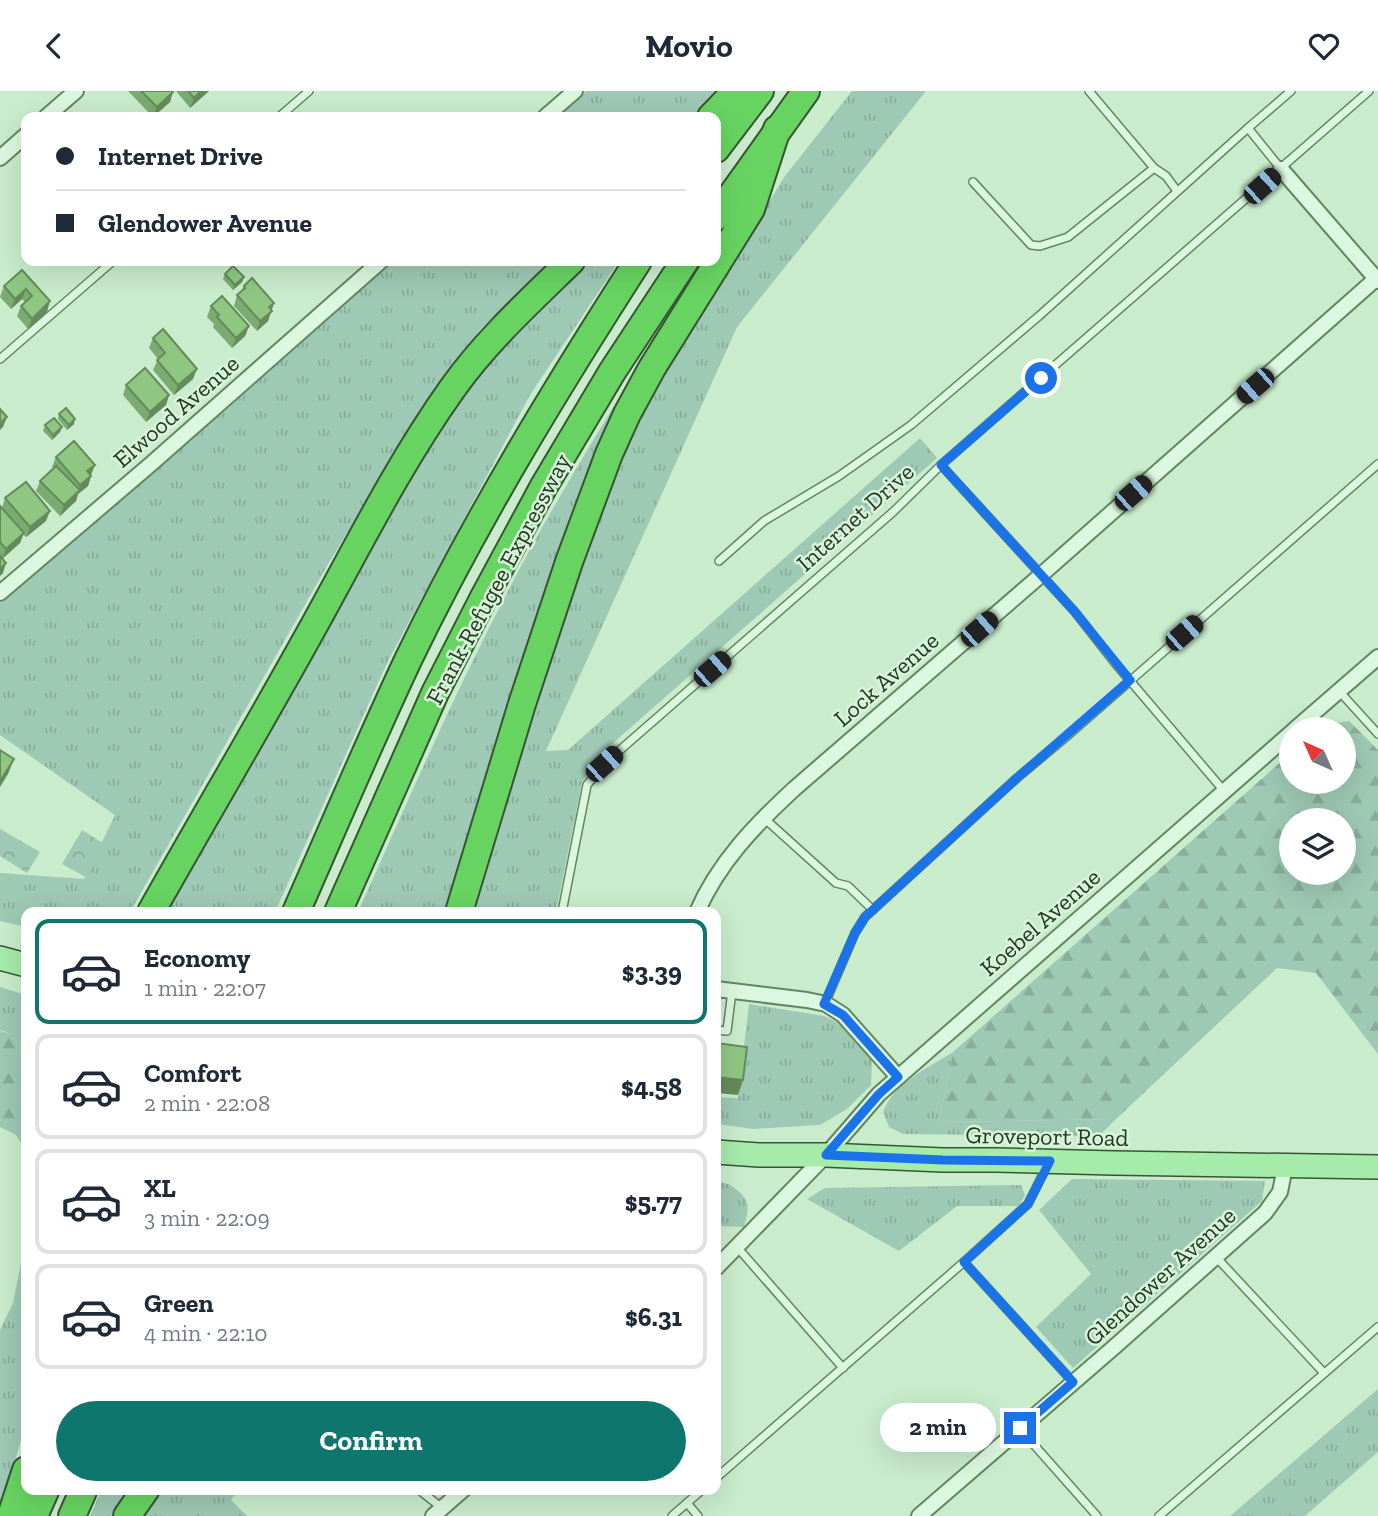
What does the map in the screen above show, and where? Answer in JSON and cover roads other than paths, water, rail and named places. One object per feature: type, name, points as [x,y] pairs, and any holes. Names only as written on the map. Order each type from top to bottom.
[{"type":"highway","points":[[716,112],[736,91]]},
{"type":"highway","points":[[721,142],[760,91]]},
{"type":"highway","points":[[721,210],[806,91]]},
{"type":"highway","points":[[721,257],[751,209],[777,129]]},
{"type":"highway","points":[[154,907],[393,482],[453,388],[505,325],[566,266]]},
{"type":"highway","name":"Frank-Refugee Expressway","points":[[298,907],[404,670],[446,587],[516,457],[635,266]]},
{"type":"highway","name":"Frank-Refugee Expressway","points":[[340,907],[435,693],[483,599],[551,475],[612,372],[682,266]]},
{"type":"highway","points":[[460,907],[522,704],[569,562],[609,454],[626,414],[652,368],[716,266]]},
{"type":"highway","points":[[11,1516],[21,1485]]},
{"type":"highway","points":[[34,1516],[43,1495]]},
{"type":"highway","points":[[72,1516],[81,1495]]},
{"type":"highway","points":[[127,1516],[142,1495]]},
{"type":"main road","points":[[0,958],[21,964]]},
{"type":"main road","name":"Groveport Road","points":[[721,1151],[943,1160],[1378,1167]]},
{"type":"street","points":[[53,112],[76,91]]},
{"type":"street","points":[[551,112],[575,91]]},
{"type":"street","points":[[0,158],[21,139]]},
{"type":"street","points":[[1281,169],[1377,279]]},
{"type":"street","name":"Elwood Avenue","points":[[0,593],[375,266]]},
{"type":"street","name":"Lock Avenue","points":[[699,907],[721,868],[742,841],[794,789],[1377,279]]},
{"type":"street","name":"Koebel Avenue","points":[[1309,717],[1378,657]]},
{"type":"street","name":"Koebel Avenue","points":[[721,1263],[826,1155],[879,1094],[1279,743]]},
{"type":"street","points":[[721,990],[824,1004],[843,1015],[898,1077]]},
{"type":"street","name":"Glendower Avenue","points":[[919,1516],[1265,1213],[1280,1192],[1284,1167]]},
{"type":"street","points":[[438,1512],[457,1495]]},
{"type":"lane","points":[[285,112],[309,91]]},
{"type":"lane","points":[[1089,91],[1177,191]]},
{"type":"lane","points":[[719,561],[764,521],[839,476],[911,425],[1039,316],[1291,91]]},
{"type":"lane","name":"Internet Drive","points":[[563,907],[587,785],[604,764],[1369,91]]},
{"type":"lane","points":[[1248,128],[1281,169]]},
{"type":"lane","points":[[973,182],[1031,246],[1040,246],[1069,237],[1154,168]]},
{"type":"lane","points":[[0,359],[107,266]]},
{"type":"lane","points":[[824,1004],[855,933],[865,917],[1017,778],[1378,464]]},
{"type":"lane","points":[[941,465],[1075,612],[1224,791]]},
{"type":"lane","points":[[1339,691],[1378,734]]},
{"type":"lane","points":[[763,818],[836,883],[848,885],[873,910]]},
{"type":"lane","points":[[721,1030],[727,1031],[732,991]]},
{"type":"lane","points":[[721,1474],[1028,1204],[1050,1161]]},
{"type":"lane","points":[[737,1247],[843,1368]]},
{"type":"lane","points":[[1216,1257],[1324,1373]]},
{"type":"lane","points":[[964,1262],[1073,1382]]},
{"type":"lane","points":[[1159,1516],[1378,1327]]},
{"type":"lane","points":[[1020,1428],[1097,1516]]},
{"type":"lane","points":[[423,1495],[438,1512]]},
{"type":"lane","points":[[672,1516],[696,1495]]},
{"type":"lane","points":[[687,1503],[698,1516]]}]
